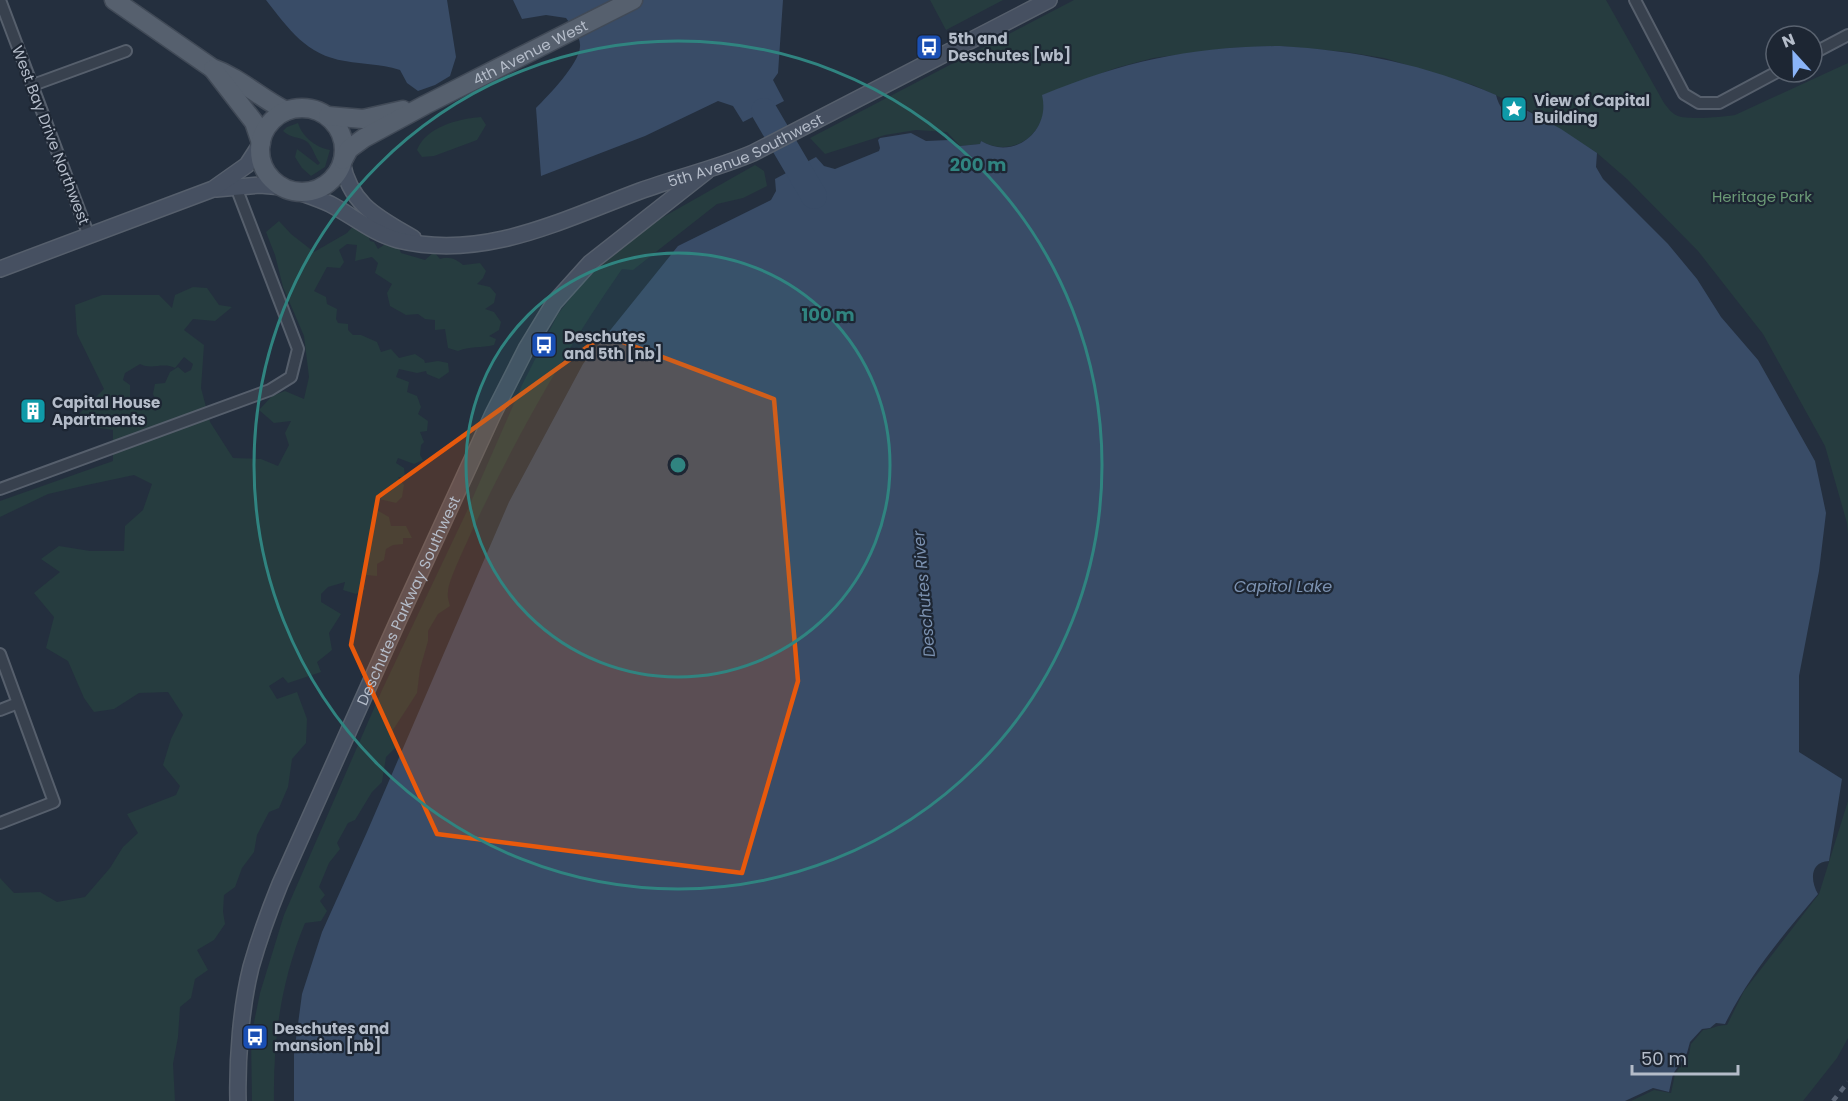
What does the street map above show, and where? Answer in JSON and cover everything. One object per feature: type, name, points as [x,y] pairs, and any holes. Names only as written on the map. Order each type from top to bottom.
[{"type":"main road","points":[[114,0],[212,68],[230,75],[270,103],[286,111]]},
{"type":"main road","name":"4th Avenue West","points":[[425,105],[633,0]]},
{"type":"main road","points":[[212,68],[254,122],[261,144]]},
{"type":"main road","points":[[327,116],[351,119],[378,116],[425,105]]},
{"type":"main road","points":[[343,161],[342,136],[336,125],[327,116],[314,109],[300,108],[286,111],[273,119],[264,131],[261,158],[265,170],[273,180],[290,189],[308,191],[320,188],[330,181],[338,172],[350,149],[355,145],[425,105]]},
{"type":"street","name":"West Bay Drive Northwest","points":[[0,0],[89,236]]},
{"type":"street","name":"5th Avenue Southwest","points":[[290,189],[328,203],[356,222],[385,236],[423,244],[452,246],[528,234],[642,190],[707,171],[753,153],[1049,0]]},
{"type":"street","points":[[1635,0],[1684,94],[1699,103],[1719,103],[1764,79]]},
{"type":"street","points":[[1824,48],[1848,35]]},
{"type":"street","points":[[33,85],[126,51]]},
{"type":"street","points":[[0,270],[213,189],[247,165],[261,144]]},
{"type":"street","name":"5th Avenue Southwest","points":[[343,161],[345,178],[358,200],[369,211],[423,244]]},
{"type":"street","name":"Deschutes Parkway Southwest","points":[[238,1101],[241,1044],[251,969],[276,894],[493,414],[526,349],[554,303],[590,263],[707,171]]},
{"type":"street","points":[[213,189],[260,184],[290,189]]},
{"type":"street","points":[[0,489],[270,390],[291,377],[298,349],[236,187]]},
{"type":"street","points":[[0,654],[54,802],[0,823]]},
{"type":"street","points":[[0,710],[18,703]]},
{"type":"highlighted area","points":[[604,335],[774,399],[798,681],[742,873],[437,834],[351,645],[378,497]]},
{"type":"green space","points":[[930,0],[1003,0],[946,30]]},
{"type":"green space","name":"Heritage Park","points":[[1074,0],[1606,0],[1664,103],[1676,115],[1690,118],[1735,115],[1802,84],[1824,84],[1824,74],[1848,63],[1848,535],[1847,523],[1825,446],[1763,334],[1698,251],[1627,179],[1597,153],[1528,110],[1473,85],[1384,58],[1346,52],[1280,46],[1230,48],[1153,58],[1116,68],[1043,95],[1044,108],[1036,130],[1027,139],[1006,147],[993,146],[981,141],[980,144],[960,146],[947,132],[916,130],[885,135],[825,154],[810,138]]},
{"type":"green space","points":[[481,117],[486,125],[477,140],[434,156],[422,157],[417,150],[427,135],[435,130],[453,122]]},
{"type":"green space","points":[[298,123],[303,133],[311,141],[330,150],[325,167],[311,176],[295,157],[297,149],[318,165],[320,163],[310,146],[306,141],[283,131]]},
{"type":"green space","points":[[755,165],[764,171],[767,186],[743,198],[717,204],[633,270],[622,269],[580,332],[522,431],[487,499],[454,572],[448,594],[450,606],[438,614],[428,631],[417,693],[393,730],[396,747],[386,757],[382,782],[372,792],[355,820],[348,823],[337,843],[340,849],[329,863],[319,887],[325,895],[320,901],[327,911],[321,921],[305,923],[284,988],[275,1055],[274,1101],[252,1101],[251,1037],[260,993],[284,915],[382,690],[466,513],[522,385],[558,314],[584,281],[618,248],[651,224]]},
{"type":"green space","points":[[279,221],[314,252],[347,233],[354,225],[367,231],[370,241],[374,242],[378,249],[390,241],[397,244],[401,253],[425,260],[434,252],[440,259],[452,259],[463,265],[480,263],[486,271],[477,284],[490,287],[496,294],[494,303],[485,309],[494,312],[501,322],[499,330],[489,336],[496,339],[494,345],[458,351],[448,348],[445,329],[435,330],[435,320],[425,319],[418,314],[406,315],[390,306],[387,293],[392,284],[375,273],[378,263],[372,257],[355,261],[357,245],[347,244],[339,250],[344,262],[340,268],[327,267],[314,291],[326,297],[327,304],[337,309],[338,323],[348,324],[348,330],[353,335],[361,335],[377,342],[381,352],[391,349],[399,358],[415,354],[425,363],[438,361],[448,363],[449,372],[439,379],[427,374],[426,371],[417,373],[399,369],[396,377],[409,382],[407,392],[417,396],[421,407],[418,414],[428,421],[427,431],[420,432],[424,442],[421,445],[420,455],[423,460],[414,464],[398,458],[396,463],[404,468],[405,477],[398,477],[404,485],[402,497],[396,503],[379,499],[375,509],[389,517],[391,526],[406,526],[412,538],[403,538],[403,544],[393,545],[386,549],[384,560],[377,564],[377,576],[366,575],[361,581],[365,589],[356,594],[343,590],[345,582],[328,587],[321,594],[321,602],[341,614],[329,633],[332,650],[317,662],[321,672],[288,683],[283,677],[269,686],[277,699],[297,692],[307,719],[306,743],[292,759],[288,787],[279,808],[269,812],[257,835],[254,852],[242,868],[235,887],[224,895],[225,924],[214,940],[197,950],[208,970],[195,979],[191,998],[180,1007],[173,1064],[175,1101],[0,1101],[0,878],[14,893],[40,892],[57,902],[85,897],[110,868],[123,847],[138,833],[127,814],[176,795],[180,786],[163,765],[171,739],[183,715],[168,692],[139,693],[114,709],[94,712],[84,698],[68,661],[46,648],[54,617],[34,593],[60,572],[41,559],[59,546],[90,551],[124,551],[125,526],[143,510],[152,484],[134,475],[87,485],[48,494],[0,517],[0,501],[113,461],[113,430],[80,425],[80,413],[104,389],[77,334],[75,305],[102,295],[159,295],[172,308],[175,295],[193,287],[207,288],[219,305],[232,307],[215,321],[193,319],[184,330],[204,345],[201,388],[210,422],[233,458],[261,459],[278,466],[289,445],[285,433],[291,421],[274,423],[259,410],[272,396],[285,391],[304,399],[309,377],[304,336],[283,287],[275,255],[266,232]],"holes":[[[184,357],[193,364],[191,370],[185,373],[178,367],[170,372],[165,383],[155,384],[153,394],[157,403],[156,411],[149,407],[134,408],[130,400],[130,385],[123,380],[125,373],[140,364],[175,368]]]},
{"type":"green space","points":[[1848,801],[1848,1038],[1837,1058],[1803,1101],[1631,1101],[1654,1090],[1671,1093],[1675,1074],[1689,1054],[1691,1044],[1703,1030],[1727,1025],[1744,991],[1819,894]]},
{"type":"water","points":[[266,0],[447,0],[456,57],[450,76],[418,91],[407,83],[400,70],[331,58],[309,47],[300,39]]},
{"type":"water","points":[[513,0],[783,0],[778,73],[773,80],[784,101],[743,122],[733,106],[718,101],[645,136],[541,176],[536,108],[569,71],[578,54],[580,43],[576,31],[566,18],[546,15],[522,19]]},
{"type":"water","name":"Capitol Lake","points":[[1280,46],[1363,55],[1444,75],[1496,95],[1501,107],[1510,114],[1518,116],[1526,110],[1561,129],[1597,153],[1596,167],[1603,179],[1668,244],[1697,279],[1721,317],[1758,360],[1815,461],[1826,513],[1819,571],[1799,676],[1799,752],[1842,779],[1829,861],[1818,865],[1813,873],[1818,894],[1756,972],[1725,1024],[1716,1023],[1710,1028],[1702,1029],[1690,1042],[1687,1053],[1673,1074],[1669,1092],[1653,1088],[1625,1101],[294,1101],[294,1054],[302,994],[322,932],[509,502],[583,364],[678,246],[771,200],[776,191],[775,179],[816,157],[824,166],[835,169],[879,151],[878,140],[880,138],[911,133],[926,141],[949,140],[960,146],[980,144],[981,141],[993,146],[1017,145],[1035,131],[1041,120],[1042,95],[1073,83],[1159,58],[1217,49]]},
{"type":"waterway","name":"Deschutes River","points":[[764,111],[814,196]]},
{"type":"railway","points":[[1833,1101],[1848,1082]]},
{"type":"place","name":"5th and Deschutes [wb]","points":[[929,47]]},
{"type":"place","name":"View of Capital Building","points":[[1514,109]]},
{"type":"place","name":"Deschutes and 5th [nb]","points":[[544,345]]},
{"type":"place","name":"Capital House Apartments","points":[[33,411]]},
{"type":"place","name":"Deschutes and mansion [nb]","points":[[255,1037]]}]
